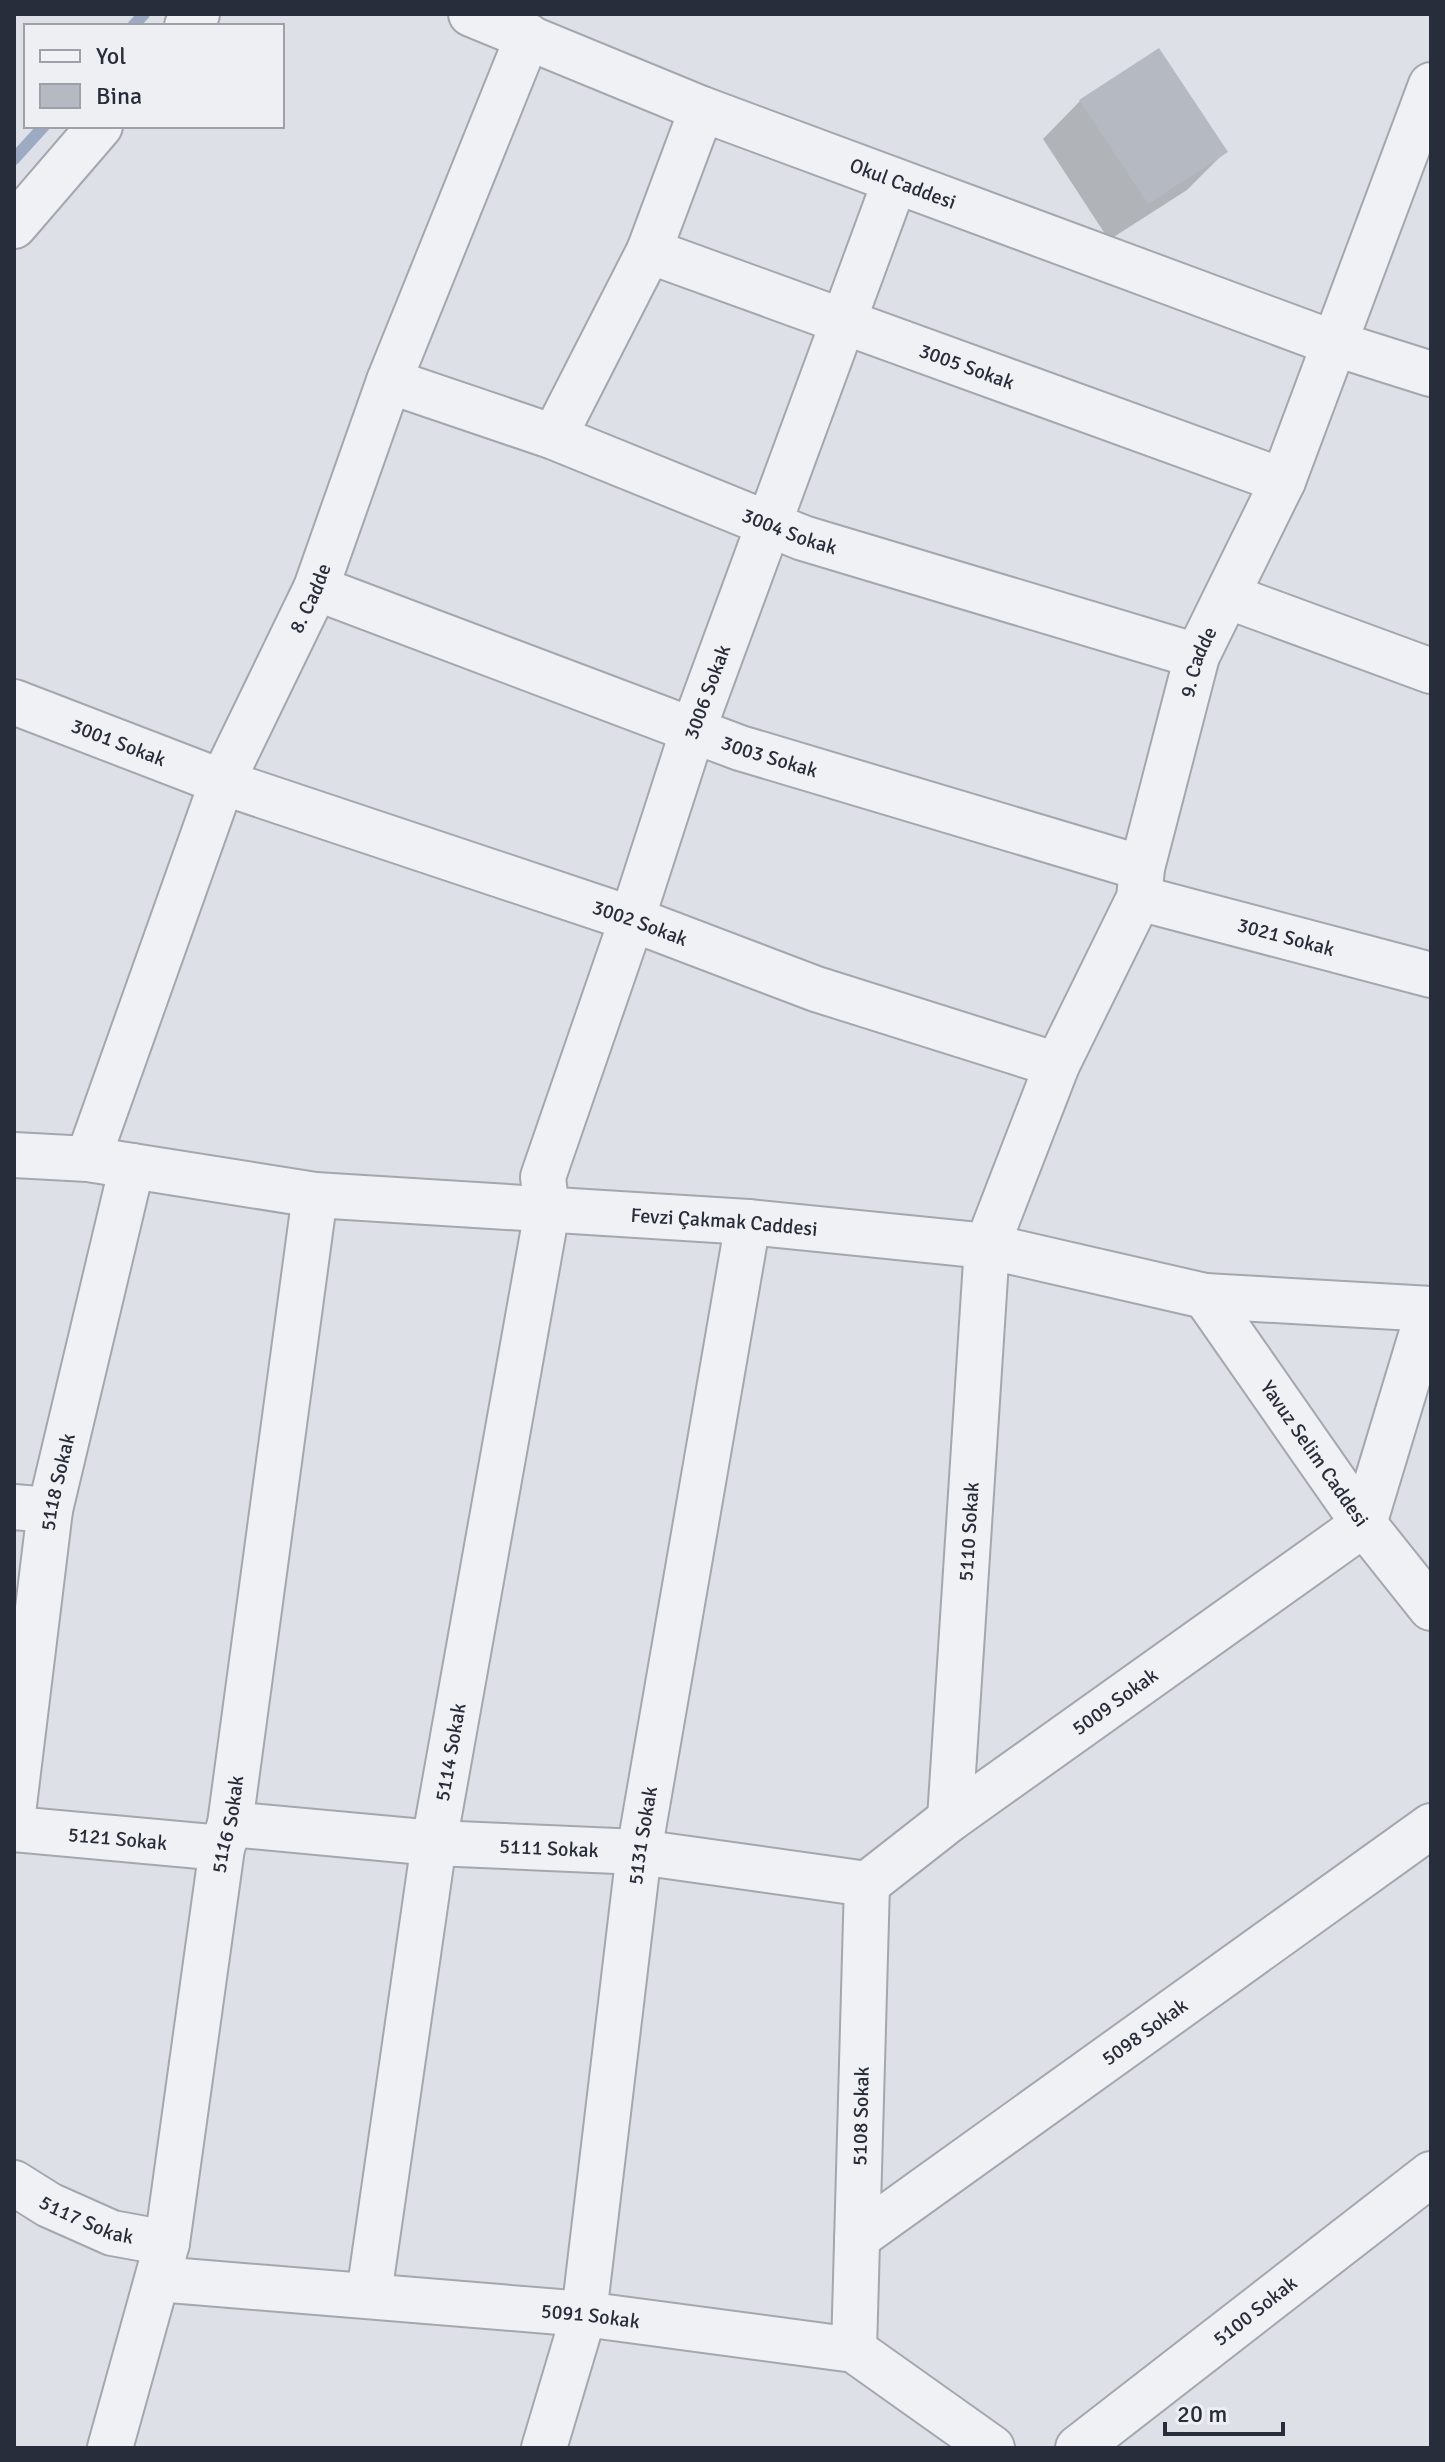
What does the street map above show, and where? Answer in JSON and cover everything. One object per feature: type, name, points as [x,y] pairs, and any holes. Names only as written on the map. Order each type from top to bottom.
[{"type":"street","name":"Okul Caddesi","points":[[471,14],[702,109],[1336,344],[1431,374]]},
{"type":"street","name":"8. Cadde","points":[[88,1159],[222,782],[316,588],[389,381],[528,36]]},
{"type":"street","name":"9. Cadde","points":[[987,1246],[1057,1065],[1140,883],[1197,656],[1283,481],[1431,85]]},
{"type":"street","points":[[554,437],[649,251],[702,109]]},
{"type":"street","points":[[14,226],[98,128]]},
{"type":"street","name":"3006 Sokak","points":[[547,1211],[543,1177],[693,730],[895,181]]},
{"type":"street","name":"3005 Sokak","points":[[649,251],[1283,481]]},
{"type":"street","name":"3004 Sokak","points":[[389,381],[554,437],[803,538],[1197,656]]},
{"type":"street","name":"3003 Sokak","points":[[316,588],[740,748],[1140,883]]},
{"type":"street","points":[[1227,596],[1431,671]]},
{"type":"street","name":"3001 Sokak","points":[[14,702],[222,782]]},
{"type":"street","name":"3002 Sokak","points":[[222,782],[632,919],[816,989],[1057,1065]]},
{"type":"street","name":"3021 Sokak","points":[[1140,883],[1431,975]]},
{"type":"street","name":"Fevzi Çakmak Caddesi","points":[[14,1155],[88,1159],[315,1195],[748,1222],[987,1246],[1205,1296],[1430,1309]]},
{"type":"street","name":"5118 Sokak","points":[[14,1805],[32,1509],[132,1166]]},
{"type":"street","name":"5116 Sokak","points":[[110,2448],[162,2261],[226,1836],[315,1195]]},
{"type":"street","name":"5114 Sokak","points":[[369,2294],[434,1843],[547,1211]]},
{"type":"street","name":"5131 Sokak","points":[[544,2448],[584,2314],[639,1852],[748,1222]]},
{"type":"street","name":"5110 Sokak","points":[[950,1819],[987,1246]]},
{"type":"street","name":"Yavuz Selim Caddesi","points":[[1205,1296],[1364,1524],[1431,1608]]},
{"type":"street","points":[[1364,1524],[1430,1309]]},
{"type":"street","name":"5009 Sokak","points":[[867,1884],[950,1819],[1364,1524]]},
{"type":"street","name":"5098 Sokak","points":[[857,2238],[1431,1826]]},
{"type":"street","name":"5121 Sokak","points":[[14,1829],[226,1836]]},
{"type":"street","name":"5111 Sokak","points":[[226,1836],[639,1852],[867,1884]]},
{"type":"street","name":"5108 Sokak","points":[[854,2350],[867,1884]]},
{"type":"street","name":"5100 Sokak","points":[[1078,2448],[1431,2174]]},
{"type":"street","name":"5117 Sokak","points":[[14,2183],[49,2205],[112,2233],[162,2261]]},
{"type":"street","name":"5091 Sokak","points":[[162,2261],[369,2294],[584,2314],[854,2350],[992,2448]]},
{"type":"building","points":[[1159,48],[1228,152],[1148,204],[1079,100]]},
{"type":"waterway","points":[[135,24],[144,14]]},
{"type":"waterway","points":[[14,159],[42,128]]}]
